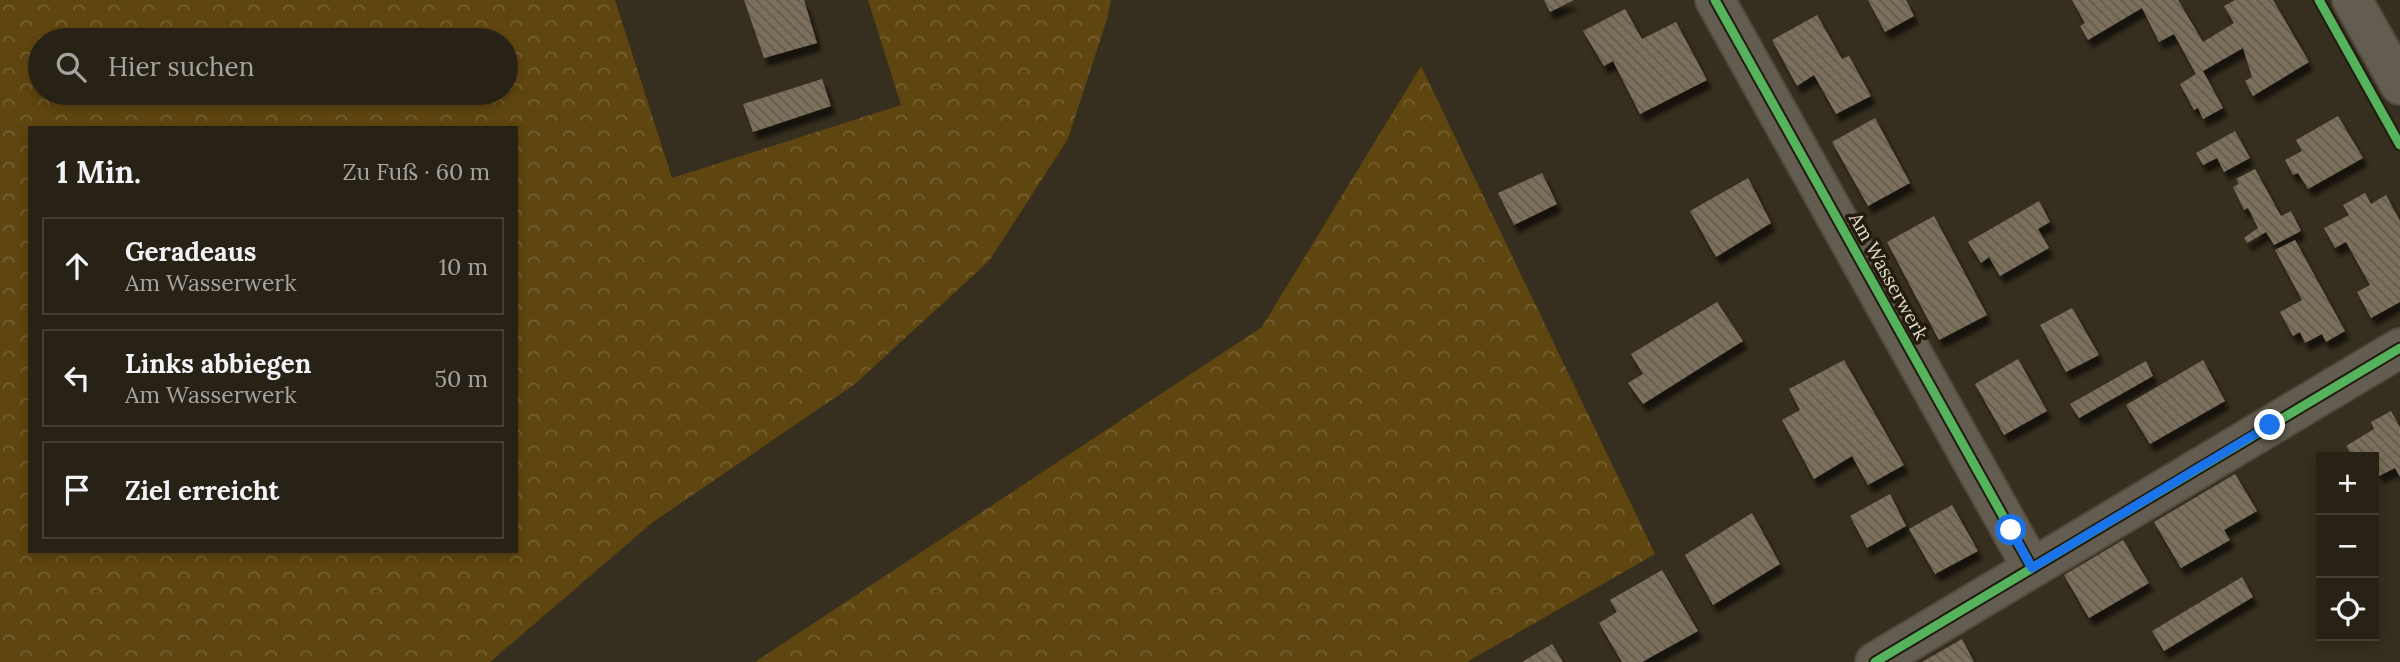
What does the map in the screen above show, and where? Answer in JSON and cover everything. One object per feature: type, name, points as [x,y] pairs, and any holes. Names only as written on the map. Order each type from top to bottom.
[{"type":"street","name":"Am Wasserwerk","points":[[1715,0],[2032,568]]},
{"type":"street","points":[[2352,0],[2400,85]]},
{"type":"street","points":[[1875,662],[2400,348]]},
{"type":"green space","points":[[0,0],[615,0],[672,178],[901,105],[868,0],[1111,0],[1068,139],[989,261],[855,384],[653,522],[490,662],[0,662]]},
{"type":"green space","points":[[1421,66],[1655,554],[1467,662],[755,662],[1262,327]]},
{"type":"building","points":[[744,0],[804,0],[817,43],[764,58]]},
{"type":"building","points":[[1544,0],[1574,0],[1550,12]]},
{"type":"building","points":[[1868,0],[1906,0],[1914,16],[1885,32]]},
{"type":"building","points":[[2072,0],[2178,0],[2203,42],[2234,23],[2224,6],[2235,0],[2273,0],[2309,62],[2253,96],[2245,81],[2252,77],[2243,48],[2203,71],[2223,108],[2203,119],[2198,108],[2194,110],[2180,84],[2196,74],[2174,34],[2159,42],[2142,8],[2088,40],[2080,26],[2085,23]]},
{"type":"building","points":[[1625,9],[1642,39],[1676,22],[1707,80],[1640,114],[1613,61],[1604,66],[1583,31]]},
{"type":"building","points":[[1817,15],[1842,59],[1849,56],[1871,96],[1836,114],[1814,75],[1797,86],[1772,40]]},
{"type":"building","points":[[822,79],[831,106],[753,132],[743,104]]},
{"type":"building","points":[[2338,116],[2363,158],[2308,189],[2298,173],[2293,175],[2285,160],[2302,151],[2296,140]]},
{"type":"building","points":[[1875,118],[1910,183],[1868,206],[1832,142]]},
{"type":"building","points":[[2235,131],[2250,158],[2224,172],[2217,158],[2203,165],[2196,153]]},
{"type":"building","points":[[2255,169],[2281,216],[2291,211],[2301,231],[2274,245],[2266,232],[2247,243],[2244,238],[2258,228],[2248,208],[2244,210],[2233,187],[2239,184],[2236,179]]},
{"type":"building","points":[[1542,173],[1557,204],[1514,225],[1498,193]]},
{"type":"building","points":[[1748,178],[1771,223],[1716,257],[1690,211]]},
{"type":"building","points":[[2365,193],[2371,204],[2386,195],[2400,221],[2400,302],[2371,318],[2357,292],[2370,285],[2346,242],[2335,248],[2324,228],[2349,215],[2343,205]]},
{"type":"building","points":[[2039,201],[2050,222],[2038,229],[2049,248],[2000,276],[1989,257],[1981,263],[1968,242]]},
{"type":"building","points":[[1934,216],[1987,315],[1939,340],[1887,242]]},
{"type":"building","points":[[2295,240],[2345,331],[2326,342],[2322,334],[2305,343],[2300,332],[2293,336],[2280,312],[2302,300],[2275,250]]},
{"type":"building","points":[[1717,302],[1743,341],[1643,404],[1628,383],[1643,374],[1631,354]]},
{"type":"building","points":[[2072,308],[2099,355],[2066,372],[2040,325]]},
{"type":"building","points":[[2018,359],[2047,411],[2004,435],[1975,384]]},
{"type":"building","points":[[1844,360],[1904,465],[1868,485],[1852,456],[1814,479],[1782,420],[1800,410],[1789,389]]},
{"type":"building","points":[[2203,360],[2225,401],[2150,444],[2126,405]]},
{"type":"building","points":[[2146,361],[2153,376],[2079,418],[2070,404]]},
{"type":"building","points":[[2391,411],[2400,427],[2400,477],[2395,468],[2379,476],[2379,452],[2350,452],[2346,446],[2374,429],[2371,422]]},
{"type":"building","points":[[2235,474],[2257,511],[2224,530],[2230,540],[2181,568],[2154,522]]},
{"type":"building","points":[[1890,494],[1906,526],[1867,548],[1850,516]]},
{"type":"building","points":[[1952,505],[1978,551],[1935,574],[1909,529]]},
{"type":"building","points":[[1752,513],[1780,564],[1713,605],[1685,555]]},
{"type":"building","points":[[2123,540],[2149,583],[2089,618],[2064,575]]},
{"type":"building","points":[[1662,570],[1698,631],[1642,662],[1622,662],[1599,623],[1617,612],[1610,600]]},
{"type":"building","points":[[2242,577],[2253,597],[2164,651],[2152,631]]},
{"type":"building","points":[[1962,639],[1974,662],[1922,662]]},
{"type":"building","points":[[1552,644],[1563,662],[1522,662]]},
{"type":"cycle path","points":[[1715,0],[2032,568]]},
{"type":"cycle path","points":[[2319,0],[2400,145]]},
{"type":"cycle path","points":[[1875,662],[2400,348]]},
{"type":"route","points":[[2011,530],[2032,568],[2270,425]]}]
